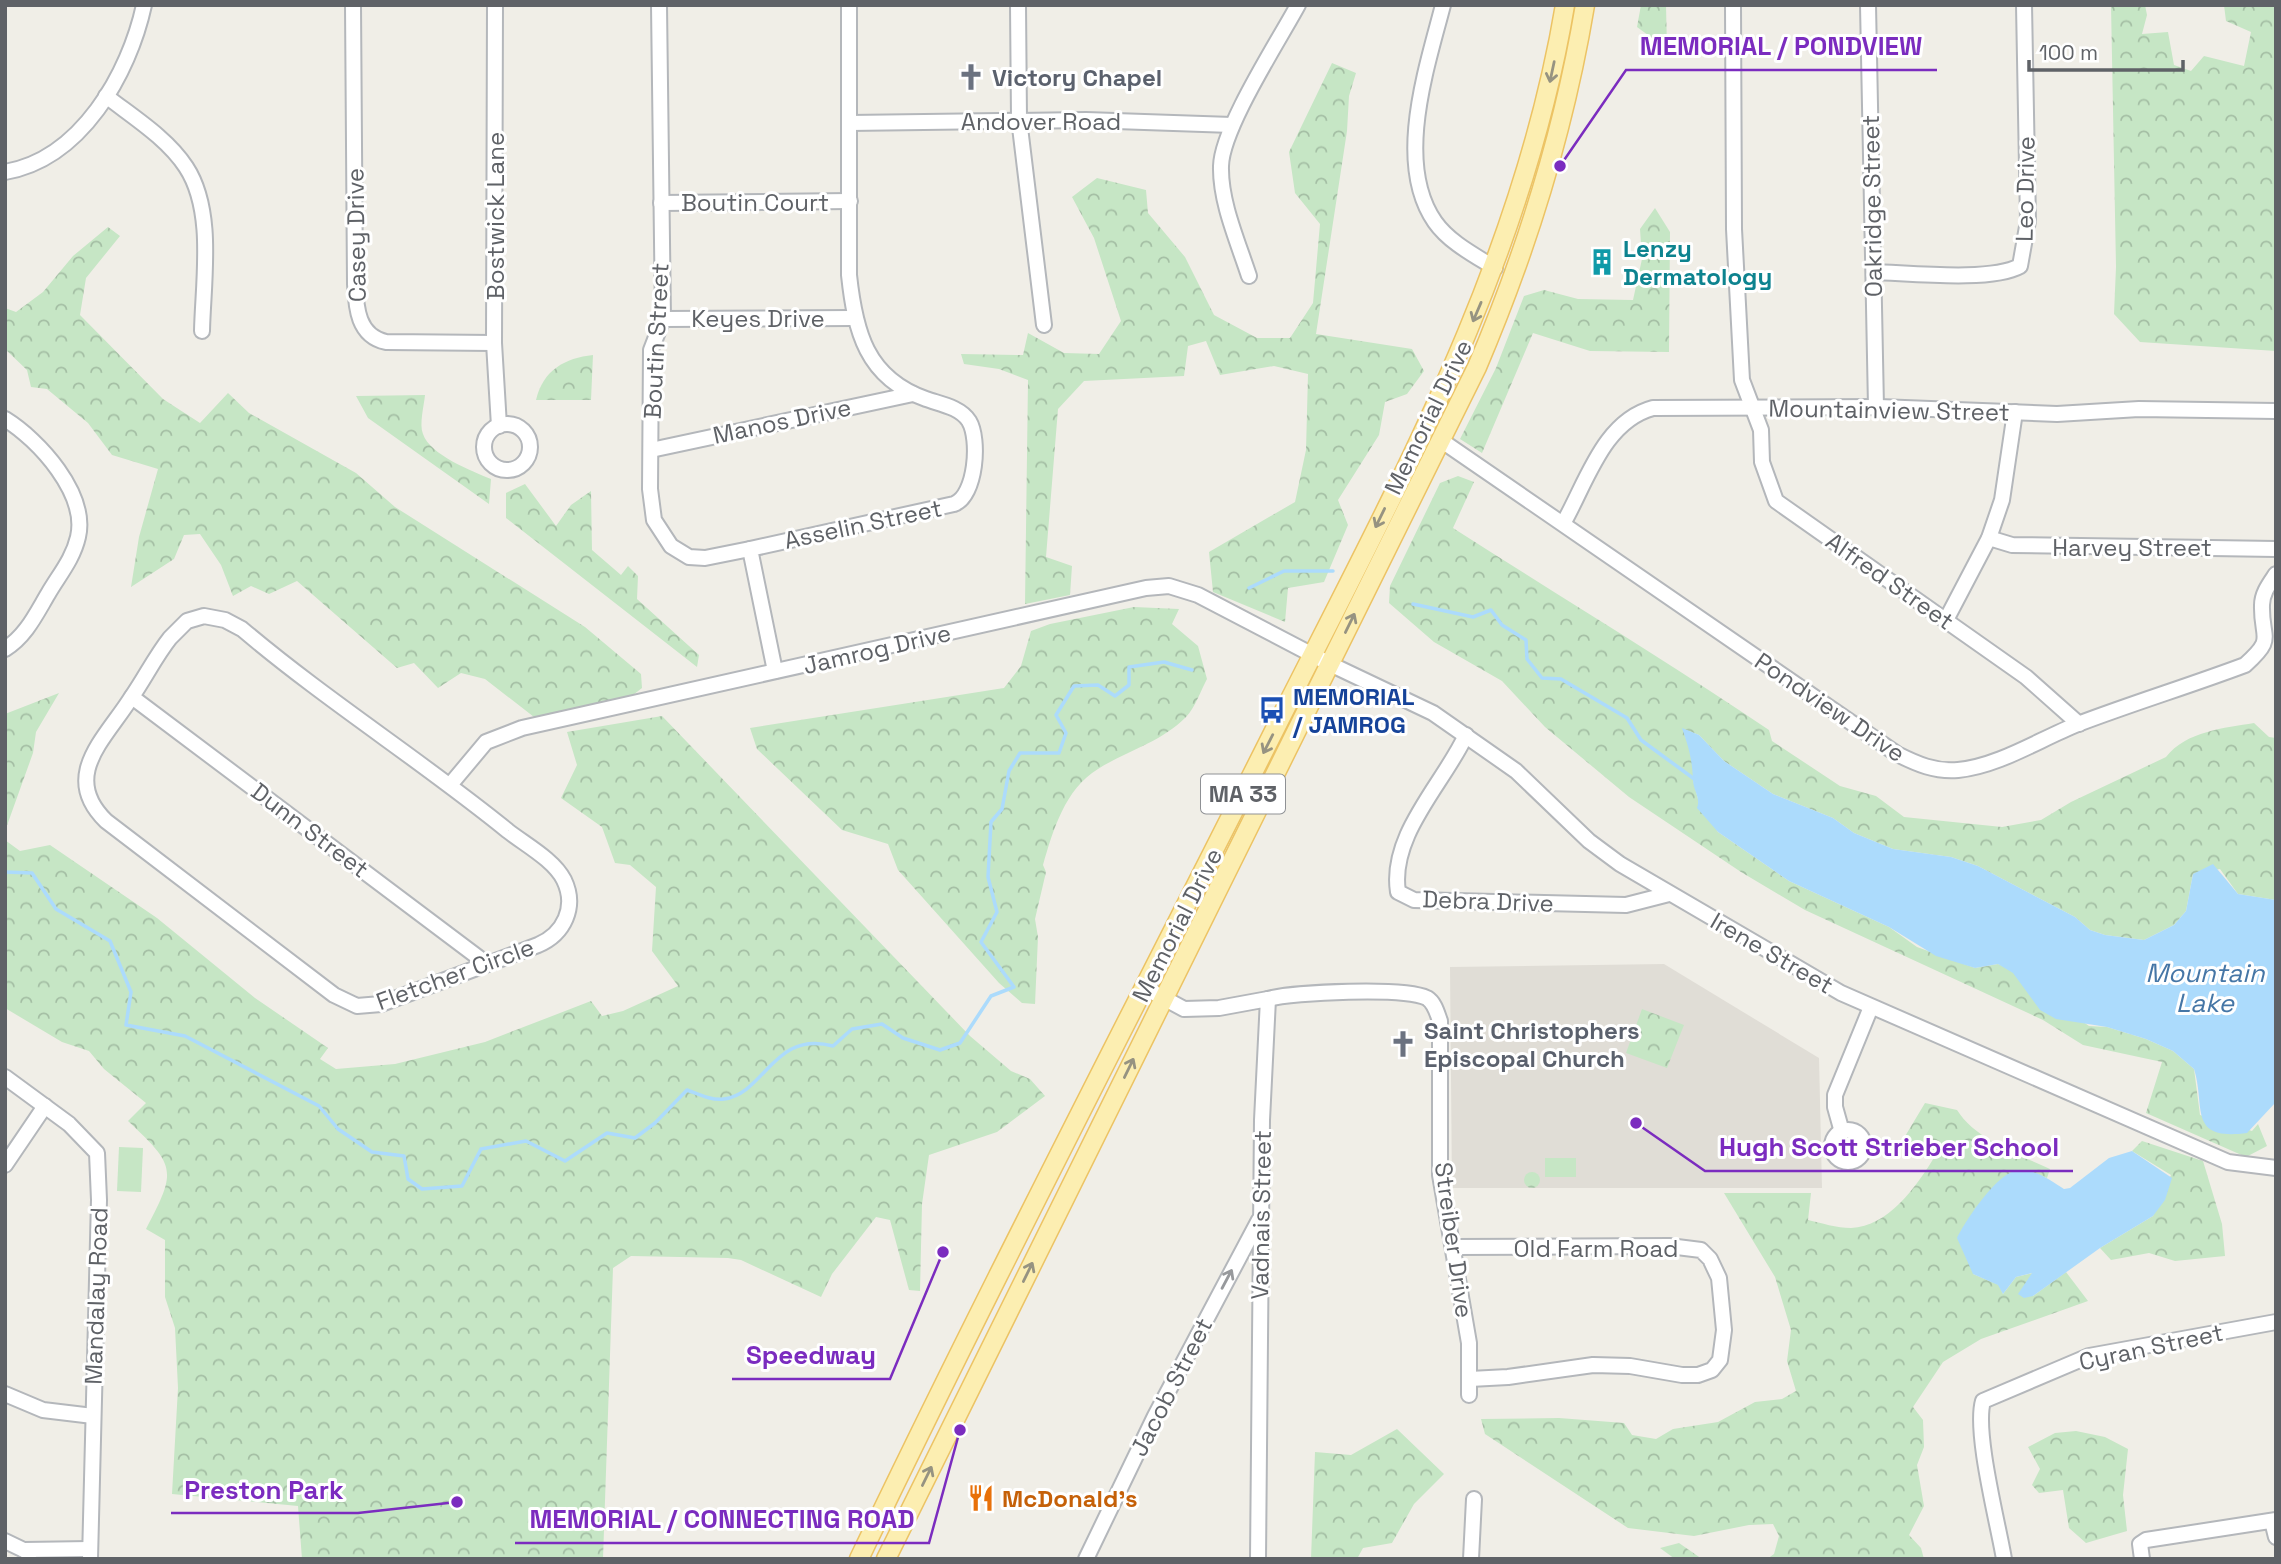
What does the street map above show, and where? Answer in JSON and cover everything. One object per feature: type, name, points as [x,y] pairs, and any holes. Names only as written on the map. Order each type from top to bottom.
[{"type":"main road","name":"Memorial Drive","points":[[859,1559],[1005,1260],[1313,655],[1451,372],[1495,268],[1541,121],[1565,5]]},
{"type":"main road","name":"Memorial Drive","points":[[886,1559],[1441,441],[1494,326],[1535,217],[1561,126],[1585,5]]},
{"type":"main road","points":[[878,1519],[902,1526]]},
{"type":"street","points":[[5,172],[35,163],[56,151],[88,119],[106,96],[129,55],[144,5]]},
{"type":"street","name":"Casey Drive","points":[[354,5],[355,292],[360,321],[369,334],[386,342],[494,344]]},
{"type":"street","name":"Bostwick Lane","points":[[495,5],[494,344],[499,426]]},
{"type":"street","name":"Boutin Street","points":[[659,5],[663,318],[654,336],[651,350],[652,515],[659,531],[671,546],[694,558],[750,549]]},
{"type":"street","name":"Asselin Street","points":[[775,671],[750,549],[963,500],[970,492],[974,443],[969,421],[954,409],[898,386],[877,365],[864,346],[853,318],[849,275],[849,5]]},
{"type":"street","points":[[1018,5],[1019,119],[1044,325]]},
{"type":"street","points":[[1249,276],[1221,173],[1223,151],[1232,125],[1298,5]]},
{"type":"street","points":[[1443,5],[1419,97],[1416,137],[1420,179],[1429,211],[1443,232],[1495,268]]},
{"type":"street","name":"Alfred Street","points":[[1733,5],[1734,229],[1742,380],[1750,407],[1761,429],[1762,462],[1776,501],[2026,677],[2079,724]]},
{"type":"street","name":"Oakridge Street","points":[[1868,5],[1876,407]]},
{"type":"street","name":"Leo Drive","points":[[1874,272],[1969,275],[2010,272],[2020,266],[2028,221],[2024,5]]},
{"type":"street","points":[[106,96],[169,147],[188,169],[195,183],[202,225],[202,331]]},
{"type":"street","name":"Andover Road","points":[[849,122],[1019,119],[1232,125]]},
{"type":"street","name":"Boutin Court","points":[[661,203],[849,201]]},
{"type":"street","name":"Keyes Drive","points":[[663,318],[853,318]]},
{"type":"street","name":"Manos Drive","points":[[651,450],[913,394]]},
{"type":"street","name":"Mountainview Street","points":[[1564,522],[1619,424],[1635,413],[1653,408],[1876,407],[2015,412],[2276,411]]},
{"type":"street","points":[[1946,620],[1989,538],[2002,500],[2015,412]]},
{"type":"street","points":[[5,419],[33,439],[51,460],[71,494],[79,522],[78,537],[66,566],[32,622],[5,649]]},
{"type":"street","name":"Pondview Drive","points":[[1441,441],[1564,522],[1858,727],[1917,765],[1941,770],[1960,770],[1990,761],[2079,724],[2245,665],[2271,636],[2261,603],[2276,574]]},
{"type":"street","name":"Harvey Street","points":[[1989,538],[2012,545],[2276,549]]},
{"type":"street","name":"Jamrog Drive","points":[[450,785],[480,747],[509,732],[1161,586],[1198,595],[1313,655]]},
{"type":"street","name":"Fletcher Circle","points":[[218,617],[242,629],[450,785],[549,863],[564,879],[567,889],[566,917],[555,936],[487,964],[370,1006],[352,1004],[334,995],[121,834],[94,809],[86,789],[88,764],[178,628],[192,619],[218,617]]},
{"type":"street","name":"Irene Street","points":[[1313,655],[1433,713],[1516,771],[1589,841],[1620,864],[1808,975],[1871,1007],[2228,1161],[2276,1168]]},
{"type":"street","name":"Dunn Street","points":[[132,697],[487,964]]},
{"type":"street","name":"Debra Drive","points":[[1466,735],[1455,760],[1413,824],[1395,873],[1398,892],[1414,900],[1626,905],[1669,894]]},
{"type":"street","points":[[1145,988],[1184,1009],[1219,1008],[1268,999]]},
{"type":"street","name":"Streiber Drive","points":[[1268,999],[1287,994],[1405,994],[1427,998],[1435,1006],[1440,1021],[1440,1175],[1469,1342],[1469,1395]]},
{"type":"street","name":"Vadnais Street","points":[[1258,1559],[1260,1218],[1268,999]]},
{"type":"street","points":[[1842,1132],[1835,1107],[1835,1095],[1871,1007]]},
{"type":"street","name":"Mandalay Road","points":[[5,1077],[90,1143],[97,1153],[99,1200],[90,1554]]},
{"type":"street","points":[[5,1165],[44,1106]]},
{"type":"street","name":"Jacob Street","points":[[1086,1559],[1155,1416],[1260,1218]]},
{"type":"street","name":"Old Farm Road","points":[[1454,1247],[1669,1247],[1701,1250],[1710,1259],[1719,1278],[1723,1307],[1724,1330],[1720,1360],[1712,1370],[1698,1375],[1630,1366],[1593,1365],[1508,1377],[1471,1379]]},
{"type":"street","name":"Cyran Street","points":[[2004,1559],[1983,1436],[1980,1412],[1983,1401],[2089,1356],[2276,1322]]},
{"type":"street","points":[[5,1394],[43,1410],[93,1416]]},
{"type":"street","points":[[1471,1559],[1474,1499]]},
{"type":"street","points":[[2141,1551],[2165,1536],[2274,1520],[2276,1537]]},
{"type":"street","points":[[5,1541],[40,1559]]},
{"type":"street","points":[[24,1550],[90,1554]]},
{"type":"shaded area","points":[[1664,964],[1819,1058],[1822,1188],[1452,1188],[1450,967]]},
{"type":"green space","points":[[1641,5],[1666,5],[1667,49],[1637,27]]},
{"type":"green space","points":[[2111,5],[2145,5],[2147,15],[2142,34],[2168,32],[2174,65],[2191,71],[2204,56],[2244,66],[2251,32],[2226,21],[2224,5],[2276,5],[2276,351],[2140,342],[2114,314],[2116,267]]},
{"type":"green space","points":[[1332,63],[1356,73],[1349,96],[1347,131],[1316,334],[1412,349],[1424,371],[1407,394],[1385,402],[1379,435],[1338,500],[1348,525],[1324,582],[1288,588],[1285,622],[1213,592],[1209,552],[1295,502],[1306,450],[1308,374],[1274,366],[1220,375],[1206,341],[1188,346],[1184,376],[1084,381],[1058,409],[1046,557],[1072,566],[1070,595],[1025,604],[1028,380],[999,369],[964,364],[961,354],[1023,355],[1028,333],[1064,353],[1099,354],[1121,321],[1094,238],[1072,197],[1097,178],[1146,190],[1148,213],[1185,257],[1214,315],[1257,338],[1290,338],[1313,303],[1320,224],[1295,193],[1289,152]]},
{"type":"green space","points":[[1655,208],[1670,232],[1669,352],[1590,351],[1533,333],[1482,453],[1460,439],[1496,368],[1524,296],[1544,290],[1578,299],[1633,300],[1642,259],[1640,229]]},
{"type":"green space","points":[[108,227],[120,236],[86,278],[80,315],[163,399],[200,423],[228,393],[249,413],[356,473],[395,507],[585,627],[641,674],[642,688],[633,695],[534,717],[485,679],[461,673],[438,688],[414,663],[397,668],[297,581],[269,594],[251,586],[233,596],[221,565],[200,534],[184,535],[174,559],[131,587],[139,537],[158,469],[112,455],[88,423],[47,389],[31,387],[27,370],[5,349],[5,308],[16,312],[43,292],[73,256]]},
{"type":"green space","points":[[593,355],[591,400],[536,400],[544,381],[557,367],[573,359]]},
{"type":"green space","points":[[425,395],[421,425],[427,442],[452,461],[491,479],[489,504],[368,418],[356,396]]},
{"type":"green space","points":[[1458,476],[1474,482],[1453,528],[1769,730],[1772,741],[1840,786],[1876,796],[1904,817],[2002,827],[2041,820],[2071,802],[2166,757],[2174,748],[2195,736],[2254,723],[2269,737],[2276,738],[2276,900],[2238,894],[2220,869],[2193,874],[2186,911],[2174,925],[2144,940],[2105,935],[2090,930],[2075,917],[1978,866],[1951,857],[1893,849],[1854,833],[1833,818],[1773,794],[1724,761],[1699,735],[1683,729],[1695,765],[1693,780],[1699,803],[1718,832],[1789,881],[1889,927],[1917,947],[1975,968],[1998,964],[2089,1026],[2107,1027],[2173,1051],[2194,1069],[2200,1115],[2252,1131],[2258,1124],[2267,1146],[2246,1157],[2146,1113],[2162,1062],[2083,1045],[2043,1020],[1805,910],[1741,872],[1629,797],[1545,727],[1502,681],[1434,642],[1389,603],[1390,586],[1440,483]]},
{"type":"green space","points":[[525,484],[556,526],[571,505],[591,491],[592,550],[621,575],[628,566],[638,576],[637,599],[699,655],[697,667],[506,518],[506,493]]},
{"type":"green space","points":[[1134,607],[1179,609],[1172,624],[1198,646],[1207,679],[1186,717],[1155,740],[1109,762],[1087,777],[1062,811],[1043,865],[1046,872],[1035,919],[1038,937],[1035,1004],[1022,1003],[999,983],[898,870],[888,844],[842,830],[757,749],[750,728],[1004,688],[1021,666],[1031,631],[1050,624]]},
{"type":"green space","points":[[59,693],[36,732],[33,753],[5,831],[5,714]]},
{"type":"green space","points":[[662,716],[970,1036],[1011,1071],[1030,1079],[1045,1096],[997,1132],[929,1155],[922,1204],[920,1291],[909,1290],[890,1220],[876,1217],[832,1274],[821,1297],[741,1260],[728,1258],[631,1256],[613,1268],[603,1559],[302,1559],[298,1506],[172,1494],[178,1388],[175,1328],[165,1297],[165,1240],[146,1229],[163,1194],[167,1170],[163,1159],[128,1121],[146,1103],[104,1069],[89,1051],[62,1042],[5,1008],[5,840],[20,851],[50,845],[157,918],[255,998],[328,1048],[320,1059],[336,1069],[395,1064],[485,1042],[591,1001],[602,1016],[623,1011],[678,986],[652,951],[656,887],[630,865],[615,863],[602,827],[561,798],[577,765],[567,732]]},
{"type":"green space","points":[[1642,1009],[1684,1025],[1667,1068],[1626,1053]]},
{"type":"green space","points":[[1925,1103],[1957,1110],[1965,1121],[1986,1138],[2050,1169],[2047,1178],[2026,1170],[1973,1274],[1999,1285],[2003,1294],[2016,1277],[2033,1273],[2033,1296],[2066,1272],[2088,1301],[1981,1339],[1943,1362],[1913,1407],[1923,1420],[1924,1447],[1917,1465],[1924,1506],[1909,1535],[1921,1548],[1924,1559],[1767,1559],[1774,1554],[1779,1536],[1773,1524],[1749,1525],[1694,1536],[1628,1528],[1485,1434],[1481,1419],[1559,1418],[1624,1423],[1632,1435],[1656,1439],[1673,1429],[1718,1422],[1755,1402],[1782,1399],[1796,1391],[1787,1361],[1791,1330],[1775,1277],[1724,1193],[1811,1193],[1808,1220],[1851,1228],[1877,1221],[1910,1192],[1935,1156],[1904,1138]]},
{"type":"green space","points":[[2142,1141],[2203,1161],[2222,1224],[2225,1256],[2175,1261],[2149,1253],[2111,1260],[2100,1248],[2153,1216],[2171,1175],[2132,1151]]},
{"type":"green space","points":[[119,1147],[143,1148],[141,1192],[117,1191]]},
{"type":"green space","points":[[1545,1158],[1576,1158],[1576,1177],[1545,1177]]},
{"type":"green space","points":[[1532,1172],[1538,1174],[1538,1186],[1532,1188],[1526,1186],[1524,1180],[1526,1174]]},
{"type":"green space","points":[[1397,1429],[1444,1474],[1414,1504],[1392,1543],[1363,1548],[1357,1559],[1311,1559],[1315,1452],[1351,1455]]},
{"type":"green space","points":[[2076,1431],[2105,1437],[2128,1449],[2123,1495],[2127,1531],[2086,1543],[2069,1528],[2063,1490],[2039,1493],[2032,1485],[2040,1469],[2028,1447],[2055,1433]]},
{"type":"green space","points":[[1679,1543],[1702,1559],[1675,1559],[1660,1548]]},
{"type":"water","name":"Mountain Lake","points":[[1682,728],[1699,735],[1724,761],[1773,794],[1833,818],[1854,833],[1893,849],[1951,857],[1978,866],[2075,917],[2090,930],[2105,935],[2144,940],[2174,925],[2186,911],[2193,874],[2213,864],[2238,894],[2276,900],[2276,1102],[2247,1133],[2215,1132],[2202,1118],[2194,1069],[2173,1051],[2107,1027],[2056,1019],[2040,1010],[2013,973],[1998,964],[1975,968],[1936,956],[1889,927],[1789,881],[1718,832],[1697,808],[1691,760]]},
{"type":"water","points":[[2132,1151],[2172,1178],[2165,1200],[2153,1216],[2100,1248],[2033,1296],[2024,1298],[2018,1294],[2032,1273],[2016,1277],[2003,1294],[1998,1285],[1973,1274],[1957,1238],[1993,1187],[2011,1172],[2031,1171],[2064,1189],[2070,1188],[2109,1158]]},
{"type":"waterway","points":[[1249,588],[1284,571],[1333,571]]},
{"type":"waterway","points":[[1413,604],[1473,617],[1491,610],[1502,625],[1526,640],[1527,659],[1542,678],[1561,679],[1627,718],[1641,740],[1697,781]]},
{"type":"waterway","points":[[5,872],[32,873],[56,909],[110,941],[131,992],[126,1025],[185,1036],[319,1106],[338,1129],[372,1152],[404,1156],[408,1179],[422,1189],[462,1186],[481,1149],[526,1141],[565,1161],[607,1133],[635,1138],[655,1123],[687,1090],[715,1099],[738,1094],[783,1054],[813,1043],[833,1046],[852,1029],[882,1024],[903,1038],[940,1050],[960,1043],[991,996],[1014,987],[981,942],[997,912],[988,877],[991,822],[1002,809],[1009,771],[1020,753],[1059,753],[1066,733],[1056,715],[1074,686],[1098,685],[1115,696],[1129,685],[1129,667],[1164,662],[1192,670]]},
{"type":"place","name":"Victory Chapel","points":[[971,77]]},
{"type":"place","name":"MEMORIAL / PONDVIEW","points":[[1560,166]]},
{"type":"place","name":"Lenzy Dermatology","points":[[1602,262]]},
{"type":"place","name":"MEMORIAL / JAMROG","points":[[1272,710]]},
{"type":"place","name":"Saint Christophers Episcopal Church","points":[[1403,1044]]},
{"type":"place","name":"Hugh Scott Strieber School","points":[[1636,1123]]},
{"type":"place","name":"Speedway","points":[[943,1252]]},
{"type":"place","name":"MEMORIAL / CONNECTING ROAD","points":[[960,1430]]},
{"type":"place","name":"McDonald's","points":[[981,1498]]},
{"type":"place","name":"Preston Park","points":[[457,1502]]}]
